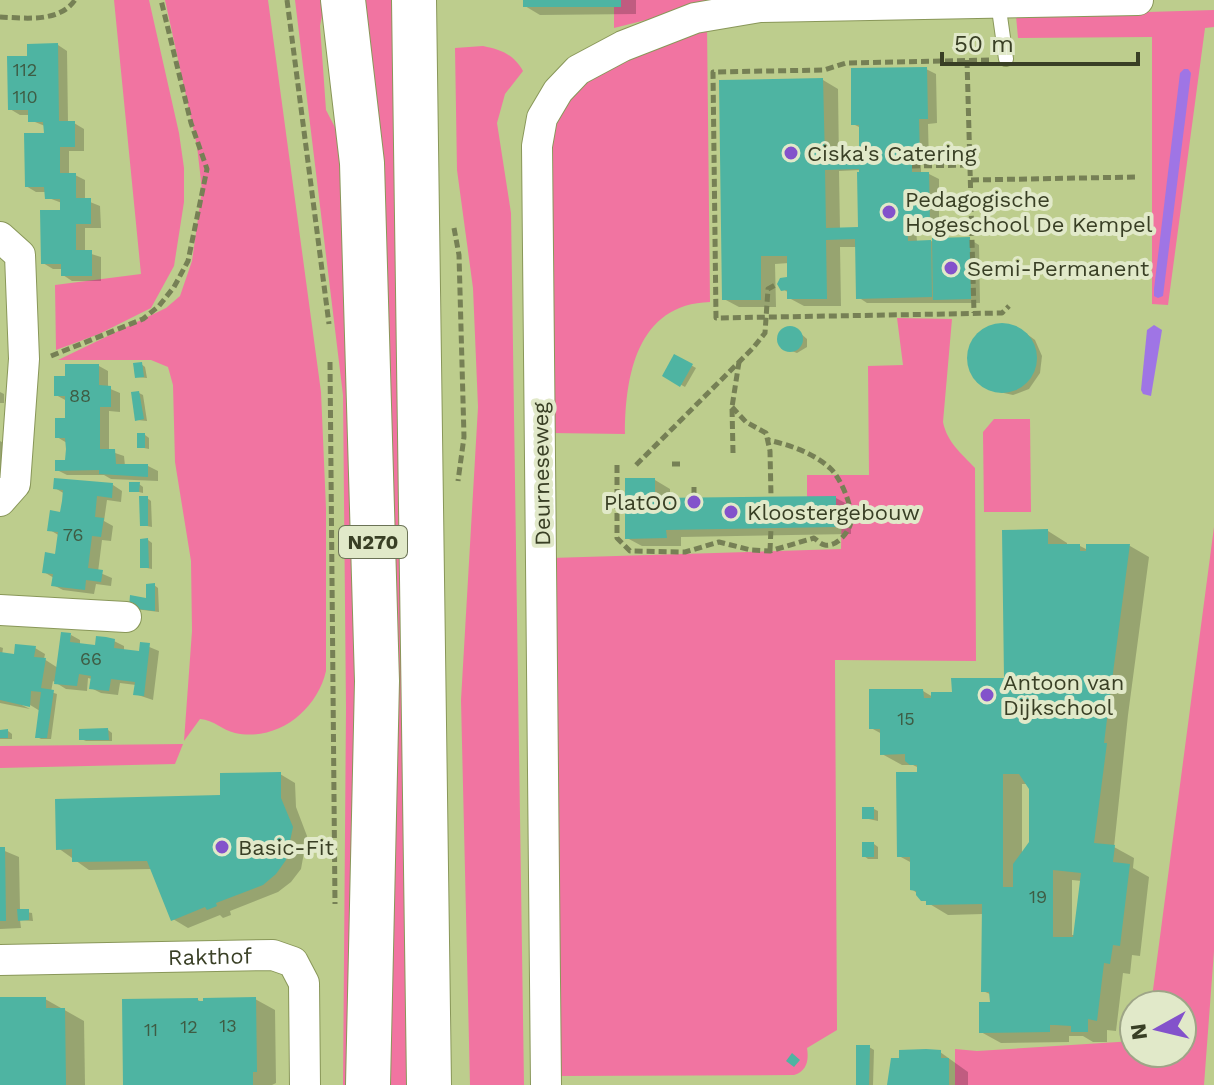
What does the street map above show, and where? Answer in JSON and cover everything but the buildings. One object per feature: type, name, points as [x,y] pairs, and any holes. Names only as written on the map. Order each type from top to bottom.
[{"type":"main road","name":"N270","points":[[343,0],[362,163],[377,681],[368,1085]]},
{"type":"main road","name":"N270","points":[[414,0],[429,1085]]},
{"type":"street","name":"Deurneseweg","points":[[546,1085],[537,146],[542,118],[558,91],[578,70],[623,46],[695,18],[760,3],[1138,0]]},
{"type":"street","points":[[0,237],[20,255],[24,359],[15,484],[0,501]]},
{"type":"street","points":[[0,610],[126,617]]},
{"type":"street","name":"Rakthof","points":[[0,960],[273,955],[293,962],[304,983],[305,1085]]},
{"type":"lane","points":[[998,2],[1006,59]]},
{"type":"path","points":[[0,17],[56,16],[69,9],[75,0]]},
{"type":"path","points":[[24,359],[56,355],[143,319],[159,306],[174,287],[188,261],[207,169],[191,123],[161,0]]},
{"type":"path","points":[[287,0],[330,328]]},
{"type":"path","points":[[1006,59],[846,63],[824,70],[713,72],[717,165],[716,318],[1002,313],[1009,306]]},
{"type":"path","points":[[967,60],[974,313]]},
{"type":"path","points":[[912,166],[971,165]]},
{"type":"path","points":[[971,180],[1136,177]]},
{"type":"path","points":[[636,465],[765,333],[768,289],[777,284]]},
{"type":"path","points":[[1002,313],[1002,323]]},
{"type":"path","points":[[330,359],[335,911]]},
{"type":"path","points":[[733,453],[732,407],[740,361]]},
{"type":"path","points":[[732,407],[746,422],[766,433],[771,496]]},
{"type":"path","points":[[617,465],[617,538],[630,551],[685,552],[719,542],[770,551],[814,538],[825,545],[846,535],[851,521],[850,507],[834,472],[795,447],[768,440]]},
{"type":"path","points":[[672,464],[681,464]]},
{"type":"path","points":[[694,487],[694,497]]},
{"type":"path","points":[[770,551],[771,528]]},
{"type":"shaded area","points":[[114,0],[149,0],[179,133],[184,168],[184,202],[174,266],[151,308],[99,334],[56,350],[55,285],[141,274]]},
{"type":"shaded area","points":[[165,0],[268,0],[321,392],[326,509],[326,671],[314,698],[293,720],[266,733],[235,733],[200,719],[184,741],[192,631],[191,561],[175,462],[173,385],[168,367],[151,360],[58,360],[166,308],[180,296],[192,261],[202,190],[197,146]]},
{"type":"shaded area","points":[[295,0],[325,0],[320,26],[326,110],[341,139],[360,562],[354,1085],[343,1085],[346,708],[343,395]]},
{"type":"shaded area","points":[[359,0],[396,0],[416,1085],[381,1085]]},
{"type":"shaded area","points":[[614,0],[715,0],[706,5],[614,28]]},
{"type":"shaded area","points":[[1214,10],[1214,27],[1205,28],[1168,305],[1152,304],[1152,37],[1018,38],[1016,16]]},
{"type":"shaded area","points":[[707,26],[710,302],[685,306],[666,315],[651,329],[633,367],[625,434],[552,433],[549,143],[557,117],[571,97],[610,66]]},
{"type":"shaded area","points":[[483,46],[506,54],[523,71],[505,94],[497,123],[511,213],[524,1085],[470,1085],[461,700],[478,407],[473,288],[457,170],[455,48]]},
{"type":"shaded area","points":[[1184,69],[1191,73],[1163,296],[1158,298],[1154,296],[1154,289],[1180,73]]},
{"type":"shaded area","points":[[897,318],[952,319],[943,422],[951,441],[975,468],[976,661],[835,660],[837,1030],[807,1048],[806,1064],[802,1071],[794,1075],[555,1076],[551,558],[841,549],[842,509],[807,508],[807,475],[869,475],[868,366],[903,365]]},
{"type":"shaded area","points":[[1154,325],[1162,330],[1151,396],[1143,394],[1141,390],[1147,330]]},
{"type":"shaded area","points":[[994,419],[1030,419],[1031,512],[984,512],[983,432]]},
{"type":"shaded area","points":[[1214,527],[1214,951],[1204,1085],[955,1085],[955,1049],[977,1051],[1118,1042],[1118,1069],[1198,1069],[1198,989],[1153,989]]},
{"type":"shaded area","points":[[183,744],[175,764],[0,768],[0,746]]},
{"type":"place","name":"Ciska's Catering","points":[[791,153]]},
{"type":"place","name":"Pedagogische Hogeschool De Kempel","points":[[889,212]]},
{"type":"place","name":"Semi-Permanent","points":[[951,268]]},
{"type":"place","name":"PlatOO","points":[[694,502]]},
{"type":"place","name":"Kloostergebouw","points":[[731,512]]},
{"type":"place","name":"Antoon van Dijkschool","points":[[987,695]]},
{"type":"place","name":"Basic-Fit","points":[[222,847]]}]
